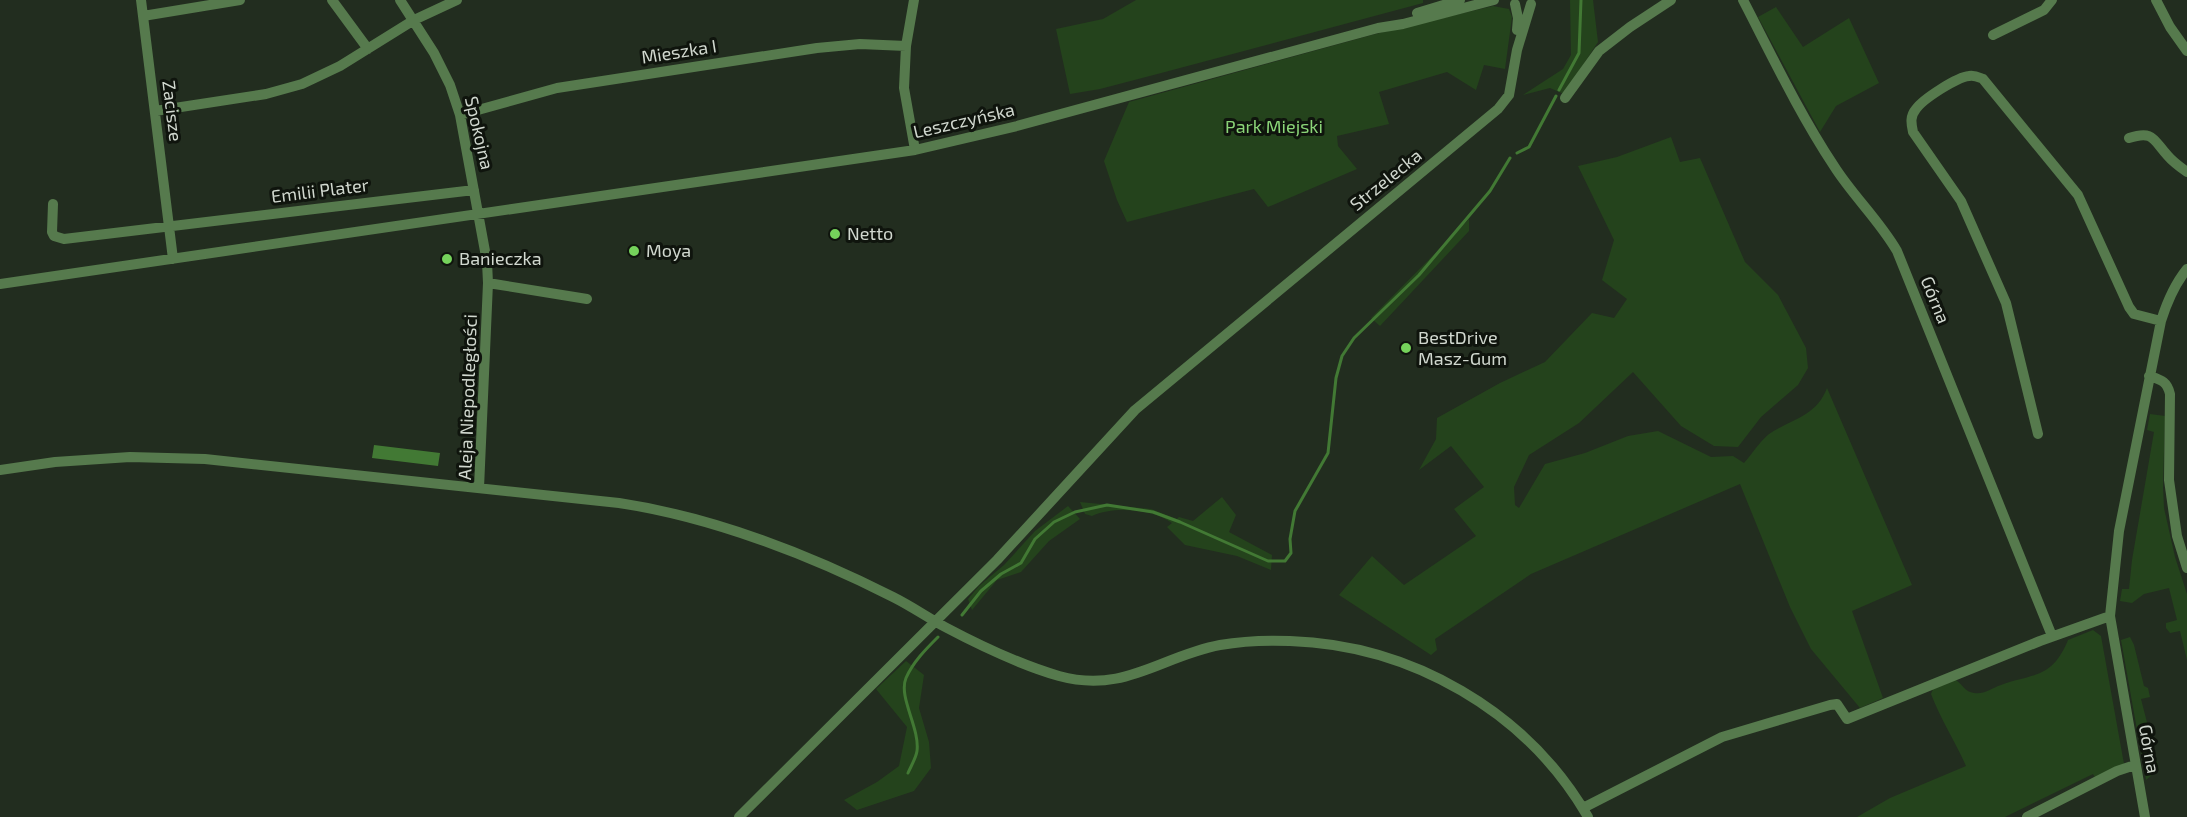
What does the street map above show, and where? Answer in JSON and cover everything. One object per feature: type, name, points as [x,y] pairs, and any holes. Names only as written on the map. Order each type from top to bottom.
[{"type":"street","name":"Zacisze","points":[[141,0],[174,259]]},
{"type":"street","points":[[143,16],[240,0]]},
{"type":"street","points":[[332,0],[368,49]]},
{"type":"street","name":"Spokojna","points":[[400,0],[434,53],[450,85],[460,115],[478,215]]},
{"type":"street","points":[[155,111],[284,90],[319,77],[414,20],[457,0]]},
{"type":"street","points":[[914,0],[906,46],[904,88],[915,150]]},
{"type":"street","name":"Leszczyńska","points":[[1378,28],[1433,4],[1460,0]]},
{"type":"street","name":"Leszczyńska","points":[[0,284],[915,150],[1017,126],[1378,28],[1494,0]]},
{"type":"street","points":[[1565,98],[1599,51],[1671,0]]},
{"type":"street","name":"Górna","points":[[1743,0],[1814,136],[1836,170],[1879,224],[1897,251],[2052,636]]},
{"type":"street","points":[[1993,35],[2044,10],[2052,0]]},
{"type":"street","points":[[2156,0],[2187,51]]},
{"type":"street","points":[[1513,2],[1523,6],[1533,2]]},
{"type":"street","name":"Strzelecka","points":[[739,817],[997,560],[1135,410],[1498,109],[1509,95],[1517,50],[1518,18],[1513,2]]},
{"type":"street","name":"Strzelecka","points":[[1517,50],[1533,2]]},
{"type":"street","name":"Mieszka I","points":[[460,115],[557,88],[817,48],[860,44],[906,46]]},
{"type":"street","points":[[2038,434],[2006,303],[1961,201],[1913,132],[1912,115],[1921,103],[1963,77],[1976,76],[1983,79],[2078,195],[2134,314],[2161,321]]},
{"type":"street","points":[[2129,138],[2144,134],[2155,138],[2168,157],[2187,172]]},
{"type":"street","name":"Emilii Plater","points":[[169,226],[474,189]]},
{"type":"street","points":[[52,204],[52,232],[54,237],[64,239],[169,226]]},
{"type":"street","name":"Aleja Niepodległości","points":[[478,215],[487,262],[488,283],[479,488],[632,505],[715,526],[813,559],[893,597],[935,621],[1033,667],[1080,680],[1130,676],[1209,647],[1246,642],[1321,643],[1374,653],[1413,666],[1461,690],[1509,724],[1546,759],[1585,813]]},
{"type":"street","name":"Górna","points":[[2145,817],[2110,616],[2119,531],[2161,321],[2166,303],[2178,280],[2187,269]]},
{"type":"street","points":[[488,283],[587,299]]},
{"type":"street","points":[[2149,376],[2168,384],[2170,394],[2170,498],[2177,536],[2187,568]]},
{"type":"street","points":[[0,470],[55,462],[119,457],[205,459],[479,488]]},
{"type":"street","points":[[1585,813],[1700,747],[1746,729],[1837,704],[1846,719],[2052,636],[2110,616]]},
{"type":"street","points":[[2027,817],[2117,771],[2135,765]]},
{"type":"green space","points":[[1136,0],[1423,0],[1423,3],[1100,89],[1070,94],[1056,29],[1103,19]]},
{"type":"green space","points":[[1570,0],[1593,0],[1598,42],[1564,94],[1550,88],[1523,95],[1563,69],[1571,55]]},
{"type":"green space","name":"Park Miejski","points":[[1493,6],[1509,9],[1512,17],[1505,69],[1484,65],[1476,90],[1447,72],[1379,92],[1389,124],[1337,136],[1338,146],[1357,169],[1268,207],[1254,189],[1127,222],[1104,161],[1129,102],[1379,33]]},
{"type":"green space","points":[[1776,7],[1803,47],[1849,18],[1879,83],[1836,106],[1820,132],[1758,17]]},
{"type":"green space","points":[[1671,137],[1680,162],[1700,158],[1745,262],[1778,295],[1806,348],[1808,368],[1798,385],[1761,417],[1738,447],[1714,446],[1681,426],[1633,372],[1579,423],[1529,455],[1514,487],[1515,505],[1519,508],[1545,464],[1585,453],[1628,436],[1658,431],[1711,457],[1733,456],[1744,463],[1769,434],[1810,411],[1822,398],[1827,388],[1912,585],[1852,611],[1883,698],[1860,708],[1811,649],[1790,607],[1740,484],[1531,574],[1435,639],[1437,650],[1431,655],[1339,595],[1372,556],[1404,585],[1476,536],[1454,509],[1484,487],[1451,446],[1419,470],[1436,439],[1437,418],[1500,383],[1545,362],[1592,313],[1614,318],[1627,299],[1602,280],[1614,240],[1578,166],[1617,157]]},
{"type":"green space","points":[[1469,219],[1469,231],[1380,326],[1371,318]]},
{"type":"green space","points":[[2150,414],[2165,416],[2164,508],[2175,557],[2187,594],[2187,660],[2180,631],[2170,633],[2166,628],[2166,623],[2177,620],[2169,588],[2144,594],[2132,603],[2120,601],[2122,589],[2129,589],[2154,432],[2147,430]]},
{"type":"green space","points":[[1222,497],[1236,515],[1229,532],[1272,555],[1271,570],[1237,556],[1185,545],[1167,527],[1172,523],[1164,518],[1144,512],[1122,510],[1092,516],[1085,514],[1080,502],[1151,509],[1177,519],[1179,517],[1193,521]]},
{"type":"green space","points":[[1068,506],[1080,519],[1049,541],[1021,572],[997,580],[972,610],[968,599],[979,586],[1004,565],[1035,531]]},
{"type":"green space","points":[[2093,630],[2101,636],[2124,764],[2096,779],[2093,774],[2005,817],[1857,817],[1890,798],[1966,766],[1935,704],[1931,694],[1933,689],[1956,680],[1968,691],[1981,693],[2041,673],[2055,662],[2068,640]]},
{"type":"green space","points":[[2130,637],[2144,686],[2148,688],[2150,697],[2141,699],[2159,769],[2146,780],[2121,640]]},
{"type":"green space","points":[[906,661],[924,675],[919,708],[929,742],[931,768],[914,791],[857,810],[844,800],[877,782],[899,766],[907,727],[876,689]]},
{"type":"shaded area","points":[[374,445],[440,453],[438,466],[372,458]]},
{"type":"waterway","points":[[1559,90],[1579,53],[1581,0]]},
{"type":"waterway","points":[[1517,153],[1529,147],[1556,96]]},
{"type":"waterway","points":[[962,615],[981,591],[1001,574],[1021,563],[1035,539],[1054,522],[1075,512],[1107,505],[1153,512],[1268,561],[1285,561],[1291,553],[1290,539],[1295,511],[1328,453],[1336,378],[1342,356],[1354,338],[1419,275],[1490,191],[1510,158]]},
{"type":"waterway","points":[[908,773],[916,754],[917,742],[904,686],[912,667],[938,637]]},
{"type":"place","name":"Netto","points":[[835,234]]},
{"type":"place","name":"Moya","points":[[634,251]]},
{"type":"place","name":"Banieczka","points":[[447,259]]},
{"type":"place","name":"BestDrive Masz-Gum","points":[[1406,348]]}]
